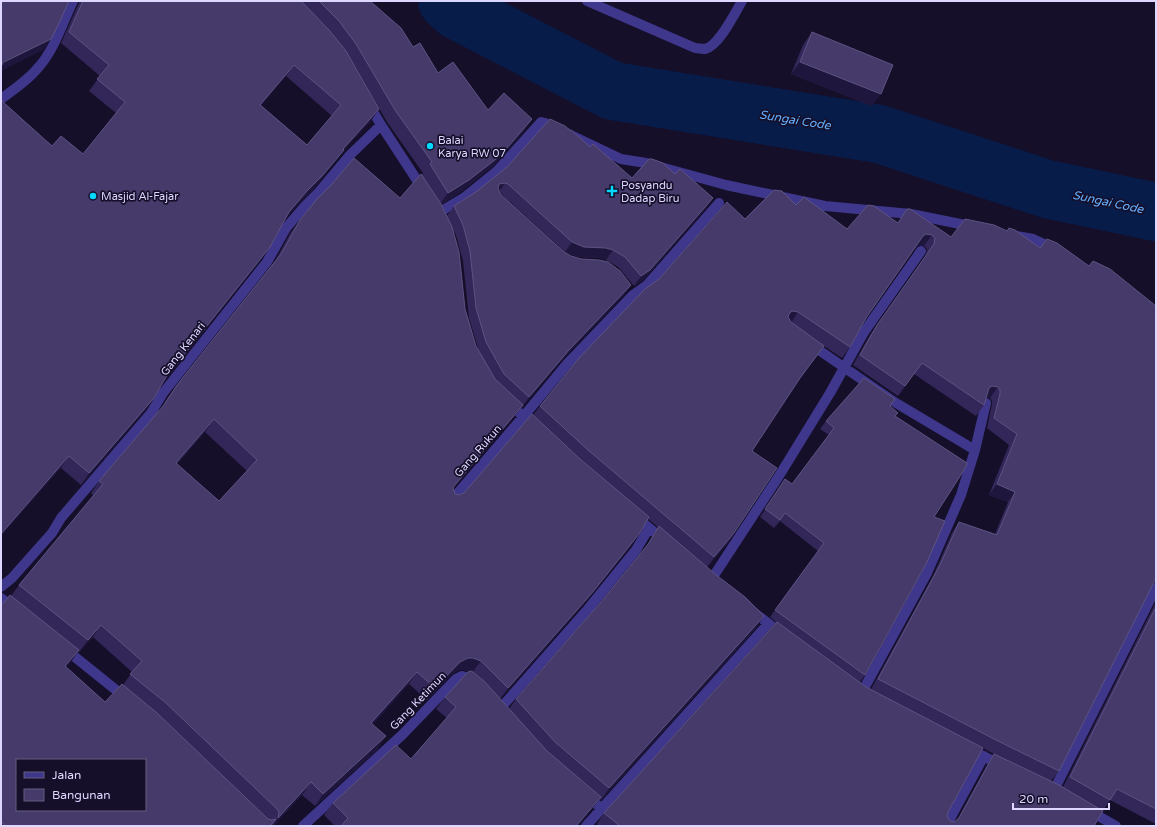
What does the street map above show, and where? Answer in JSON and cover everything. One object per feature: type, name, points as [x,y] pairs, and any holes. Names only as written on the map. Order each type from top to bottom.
[{"type":"street","points":[[1,99],[37,70],[49,53],[73,1]]},
{"type":"street","points":[[587,1],[695,48],[706,49],[715,43],[725,30],[742,1]]},
{"type":"street","points":[[362,92],[381,125],[434,206],[444,225]]},
{"type":"street","points":[[434,206],[465,197],[496,172],[541,122],[545,122],[621,159],[646,163],[726,185],[825,206],[911,214],[987,229]]},
{"type":"street","name":"Gang Kenari","points":[[1,587],[12,578],[52,533],[61,518],[151,413],[163,393],[267,262],[286,228],[350,155],[381,125]]},
{"type":"street","name":"Gang Rukun","points":[[451,501],[567,364],[633,295],[647,285],[719,203]]},
{"type":"street","points":[[1003,233],[1033,239],[1066,255]]},
{"type":"street","points":[[711,580],[779,476],[830,393],[864,332],[922,251]]},
{"type":"street","points":[[625,286],[633,295]]},
{"type":"street","points":[[800,337],[896,403],[975,450]]},
{"type":"street","points":[[502,398],[541,433]]},
{"type":"street","points":[[862,692],[927,573],[961,495],[975,450],[986,403]]},
{"type":"street","points":[[627,509],[672,547]]},
{"type":"street","points":[[490,700],[502,713],[627,562],[649,528]]},
{"type":"street","points":[[1054,790],[1156,588]]},
{"type":"street","points":[[1,598],[25,618]]},
{"type":"street","points":[[742,604],[793,642]]},
{"type":"street","points":[[588,825],[768,624]]},
{"type":"street","points":[[56,642],[135,706]]},
{"type":"street","name":"Gang Ketimun","points":[[303,826],[402,735],[456,679],[462,676],[468,678],[482,690]]},
{"type":"street","points":[[957,742],[1012,770]]},
{"type":"street","points":[[946,826],[984,756]]},
{"type":"street","points":[[578,788],[602,809]]},
{"type":"street","points":[[1081,806],[1116,826]]},
{"type":"building","points":[[1,1],[69,1],[51,39],[2,63],[3,64],[1,65]]},
{"type":"building","points":[[83,1],[301,1],[329,30],[346,51],[379,109],[289,212],[270,247],[166,377],[154,398],[89,473],[69,456],[1,534],[1,99],[52,146],[61,136],[83,154],[125,102],[97,79],[109,65],[69,32]],"holes":[[[294,65],[341,105],[307,145],[260,105]]]},
{"type":"building","points":[[319,1],[370,1],[401,28],[413,47],[420,43],[438,73],[453,62],[488,110],[504,93],[532,119],[500,156],[469,180],[448,193],[430,164],[432,162],[395,110],[356,44],[339,21]]},
{"type":"building","points":[[812,32],[893,65],[881,94],[800,62]]},
{"type":"building","points":[[550,119],[571,130],[590,147],[593,144],[632,178],[649,159],[652,159],[663,163],[675,174],[680,169],[713,198],[650,270],[641,276],[625,257],[613,250],[606,248],[584,247],[572,242],[508,184],[499,184],[498,188],[500,194],[564,252],[581,259],[608,262],[620,271],[631,285],[569,350],[529,397],[504,374],[486,342],[476,308],[470,251],[463,225],[454,206],[476,192],[507,167]]},
{"type":"building","points":[[354,158],[400,198],[421,174],[441,204],[452,227],[459,252],[465,309],[476,346],[495,379],[523,405],[455,485],[453,488],[455,494],[459,495],[464,493],[532,414],[580,459],[649,517],[639,534],[592,593],[508,688],[481,661],[473,658],[468,658],[460,662],[435,688],[417,672],[371,723],[386,736],[323,794],[311,782],[278,818],[279,812],[277,809],[166,703],[130,674],[142,661],[101,625],[88,640],[19,585],[103,484],[99,481],[164,405],[177,385],[281,254],[300,220],[317,199]],"holes":[[[214,419],[257,460],[219,501],[176,463]]]},
{"type":"building","points":[[774,190],[782,191],[796,205],[804,197],[847,229],[868,205],[874,206],[898,223],[907,209],[910,209],[951,237],[965,219],[994,225],[1007,231],[1009,228],[1015,230],[1040,248],[1047,239],[1057,243],[1089,266],[1093,261],[1110,269],[1156,306],[1156,578],[1059,771],[878,679],[940,565],[959,522],[997,535],[1015,492],[997,484],[1017,434],[994,418],[1000,394],[998,387],[992,386],[989,388],[984,405],[922,363],[905,386],[860,355],[877,325],[934,244],[935,238],[932,235],[926,234],[923,236],[866,318],[850,347],[798,312],[792,311],[789,314],[788,317],[791,322],[824,346],[800,378],[752,451],[777,468],[734,533],[714,557],[588,450],[540,406],[579,358],[645,289],[659,279],[727,202],[745,219]]},
{"type":"building","points":[[864,378],[895,399],[890,406],[898,413],[895,416],[967,463],[966,467],[934,517],[945,521],[927,562],[865,675],[775,610],[824,543],[785,513],[780,520],[765,509],[785,479],[792,484],[834,428],[826,421]]},
{"type":"building","points":[[659,526],[715,574],[745,597],[764,616],[609,788],[555,742],[516,699],[601,602],[649,543]]},
{"type":"building","points":[[10,595],[79,650],[65,666],[105,702],[122,684],[157,713],[268,819],[276,819],[270,826],[6,826],[1,822],[1,606]]},
{"type":"building","points":[[1156,607],[1156,809],[1117,789],[1110,800],[1070,777]]},
{"type":"building","points":[[777,622],[866,687],[983,748],[948,812],[947,816],[950,821],[954,822],[959,818],[994,754],[1059,785],[1103,811],[1094,826],[620,826],[604,813]]},
{"type":"building","points":[[471,671],[485,682],[547,751],[601,797],[576,826],[341,826],[348,818],[333,803],[396,745],[411,759],[456,707],[445,697],[468,672]]},
{"type":"waterway","name":"Sungai Code","points":[[447,1],[458,11],[613,91],[879,134],[1047,189],[1156,212]]},
{"type":"place","name":"Balai Karya RW 07","points":[[430,146]]},
{"type":"place","name":"Posyandu Dadap Biru","points":[[612,191]]},
{"type":"place","name":"Masjid Al-Fajar","points":[[93,196]]}]
